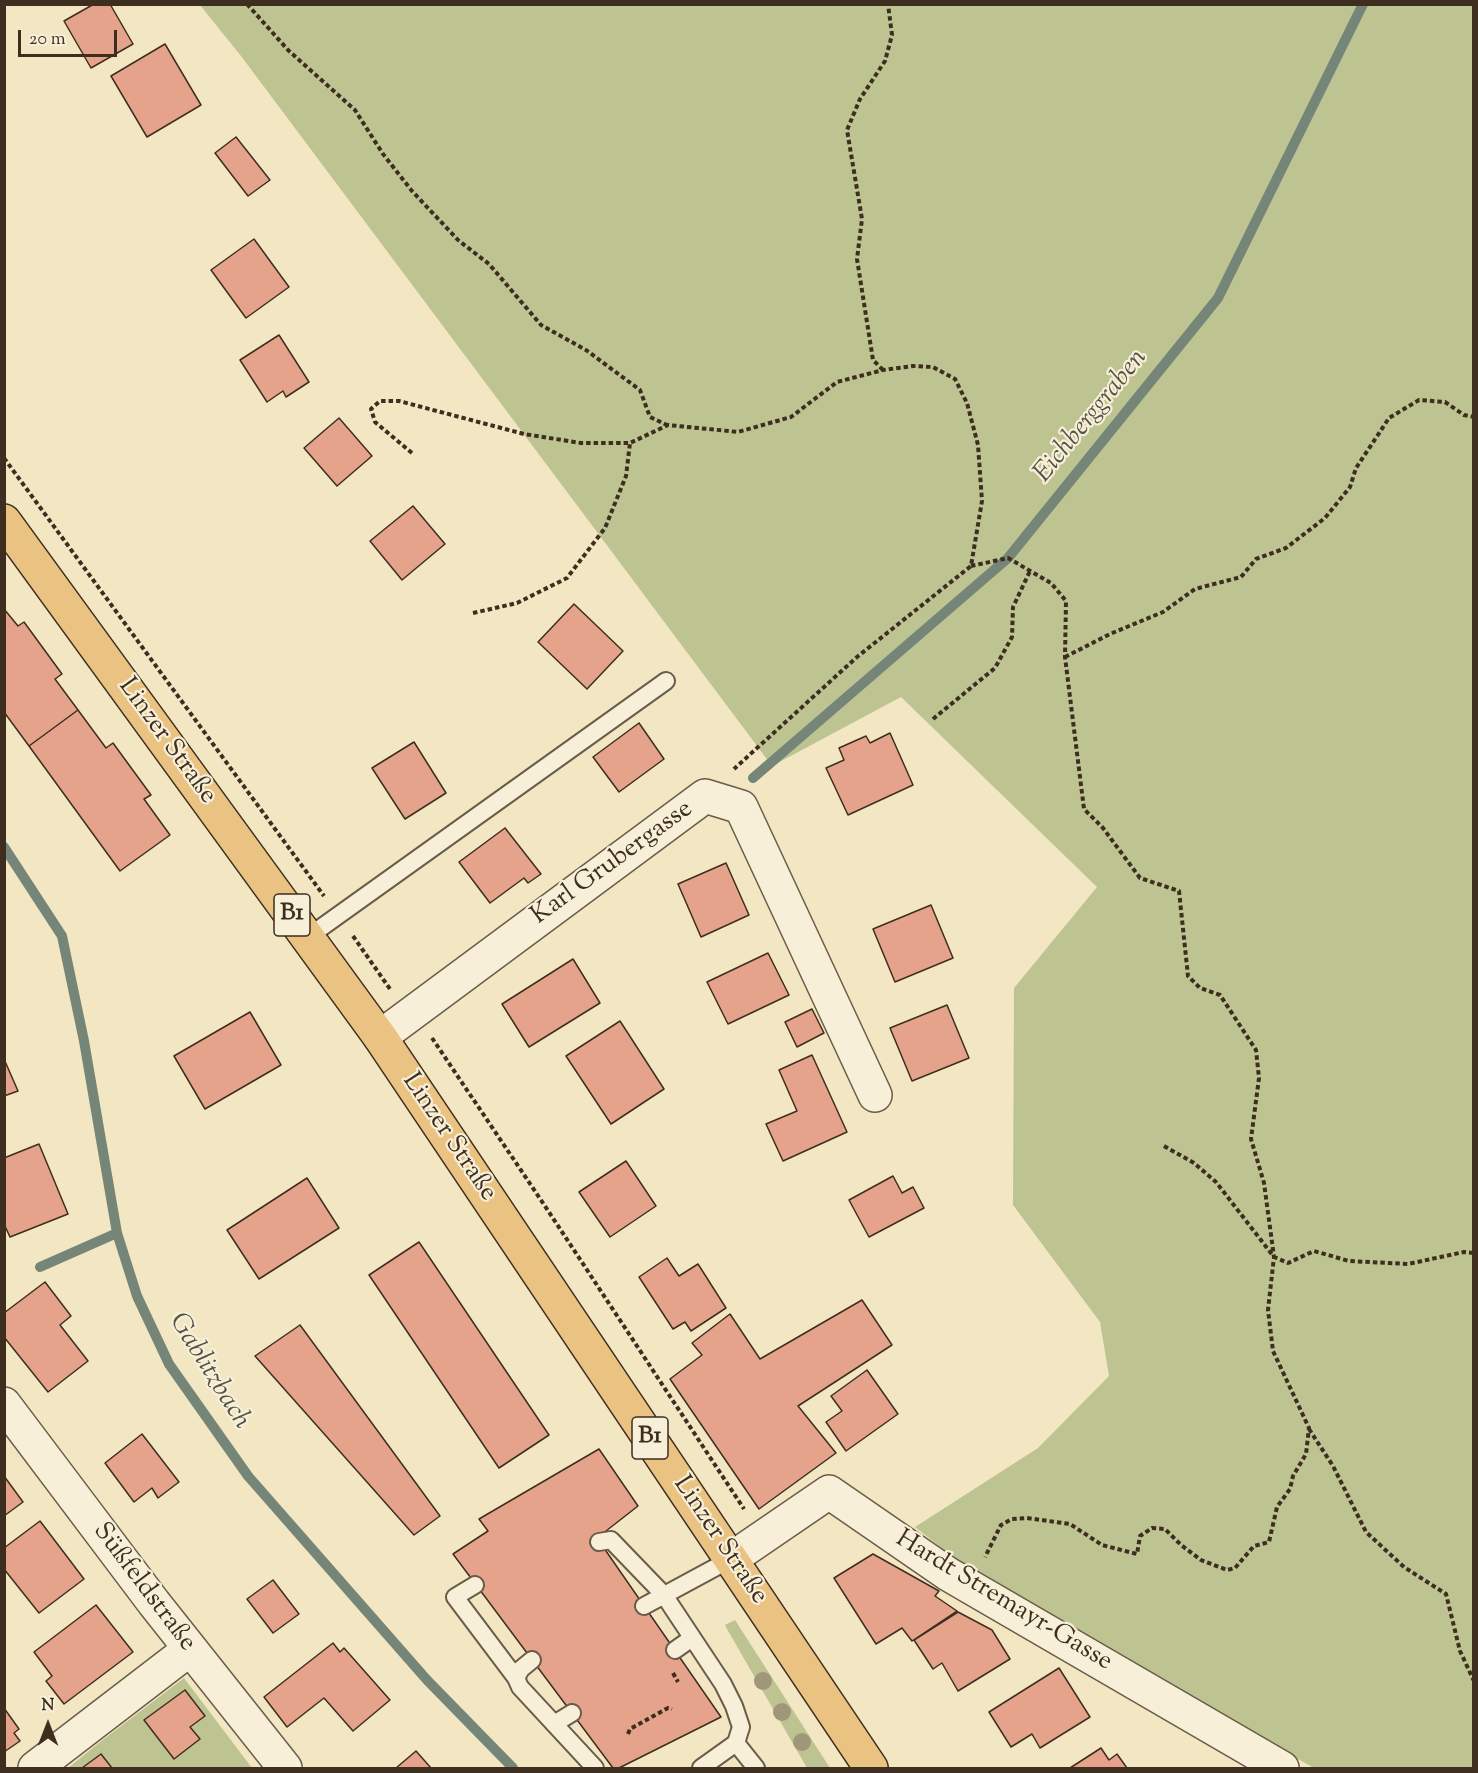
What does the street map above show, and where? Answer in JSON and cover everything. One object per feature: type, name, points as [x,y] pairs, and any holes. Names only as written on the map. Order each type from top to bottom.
[{"type":"main road","name":"Linzer Straße","points":[[4,521],[380,1037],[871,1768]]},
{"type":"street","name":"Karl Grubergasse","points":[[380,1037],[705,796],[741,807],[875,1095]]},
{"type":"street","name":"Süßfeldstraße","points":[[4,1404],[190,1649],[285,1768]]},
{"type":"street","name":"Hardt Stremayr-Gasse","points":[[731,1559],[829,1492],[970,1587],[1282,1768]]},
{"type":"street","points":[[35,1768],[190,1649]]},
{"type":"lane","points":[[308,937],[666,681]]},
{"type":"lane","points":[[599,1542],[610,1540],[664,1595],[723,1683],[734,1706],[741,1727],[736,1743],[701,1768]]},
{"type":"lane","points":[[644,1606],[731,1559]]},
{"type":"lane","points":[[475,1585],[455,1598],[516,1678],[520,1687],[595,1768]]},
{"type":"lane","points":[[675,1650],[692,1638]]},
{"type":"lane","points":[[516,1678],[521,1669],[532,1660]]},
{"type":"lane","points":[[554,1724],[572,1713]]},
{"type":"lane","points":[[736,1743],[756,1768]]},
{"type":"path","points":[[247,4],[288,50],[355,110],[383,154],[412,191],[458,240],[489,264],[541,325],[586,350],[640,390],[650,417],[668,425],[738,432],[791,417],[837,382],[882,370],[913,366],[933,367],[955,379],[967,403],[978,445],[982,501],[971,566]]},
{"type":"path","points":[[882,370],[873,360],[857,259],[862,219],[847,130],[860,99],[885,61],[892,35],[888,4]]},
{"type":"path","points":[[1065,657],[1110,634],[1163,612],[1195,590],[1242,577],[1256,559],[1286,548],[1325,518],[1350,488],[1356,468],[1389,418],[1419,400],[1444,402],[1464,415],[1473,417]]},
{"type":"path","points":[[412,453],[375,422],[371,409],[380,401],[399,401],[524,434],[581,443],[630,443],[668,425]]},
{"type":"path","points":[[473,613],[517,603],[567,578],[605,528],[626,476],[630,443]]},
{"type":"path","points":[[705,796],[857,657],[971,566],[1008,558],[1051,583],[1066,601],[1065,657],[1084,810],[1103,828],[1140,878],[1179,891],[1188,976],[1200,988],[1220,995],[1256,1050],[1259,1078],[1251,1139],[1264,1183],[1274,1257],[1268,1310],[1273,1351],[1309,1428],[1332,1466],[1366,1532],[1404,1567],[1446,1594],[1460,1651],[1473,1681]]},
{"type":"path","points":[[933,718],[995,668],[1012,637],[1013,607],[1030,571]]},
{"type":"path","points":[[1164,1146],[1194,1163],[1216,1182],[1274,1257],[1288,1263],[1314,1251],[1349,1261],[1408,1264],[1464,1252],[1473,1253]]},
{"type":"path","points":[[970,1587],[1001,1525],[1012,1519],[1027,1518],[1070,1524],[1102,1545],[1137,1554],[1140,1536],[1152,1528],[1165,1529],[1201,1560],[1227,1570],[1235,1568],[1254,1546],[1269,1542],[1277,1506],[1290,1489],[1293,1476],[1306,1454],[1309,1428]]},
{"type":"path","points":[[628,1734],[630,1729],[668,1708],[672,1709]]},
{"type":"green space","points":[[200,5],[1473,5],[1473,1768],[1314,1768],[1139,1670],[966,1567],[915,1527],[1038,1448],[1109,1376],[1100,1322],[1013,1205],[1014,988],[1097,887],[901,697],[772,766],[241,56]]},
{"type":"green space","points":[[735,1620],[830,1768],[807,1768],[725,1625]]},
{"type":"green space","points":[[184,1678],[252,1768],[68,1768],[100,1742]]},
{"type":"building","points":[[94,4],[110,4],[133,44],[91,68],[64,21]]},
{"type":"building","points":[[165,44],[201,105],[147,137],[111,76]]},
{"type":"building","points":[[236,137],[270,180],[248,196],[215,153]]},
{"type":"building","points":[[254,239],[289,287],[246,318],[211,270]]},
{"type":"building","points":[[279,335],[309,382],[286,397],[283,391],[267,402],[240,360]]},
{"type":"building","points":[[339,418],[372,456],[337,486],[304,448]]},
{"type":"building","points":[[413,506],[445,544],[402,580],[370,541]]},
{"type":"building","points":[[574,604],[623,651],[587,689],[538,642]]},
{"type":"building","points":[[4,609],[18,626],[24,622],[62,674],[55,679],[78,710],[29,746],[4,712]]},
{"type":"building","points":[[78,710],[106,748],[113,743],[151,795],[144,799],[170,835],[120,871],[29,746]]},
{"type":"building","points":[[639,723],[664,759],[619,792],[593,757]]},
{"type":"building","points":[[890,733],[913,785],[848,815],[826,768],[844,760],[839,748],[866,736],[870,743]]},
{"type":"building","points":[[414,742],[446,793],[405,819],[372,768]]},
{"type":"building","points":[[505,828],[541,874],[528,883],[524,878],[490,903],[459,862]]},
{"type":"building","points":[[726,863],[749,915],[701,937],[678,884]]},
{"type":"building","points":[[931,905],[953,958],[895,982],[873,929]]},
{"type":"building","points":[[768,953],[789,995],[728,1024],[707,982]]},
{"type":"building","points":[[573,959],[600,1003],[529,1047],[502,1004]]},
{"type":"building","points":[[947,1005],[969,1058],[912,1081],[890,1028]]},
{"type":"building","points":[[812,1009],[824,1033],[797,1047],[785,1022]]},
{"type":"building","points":[[250,1012],[281,1065],[205,1109],[174,1056]]},
{"type":"building","points":[[620,1021],[664,1089],[611,1124],[566,1056]]},
{"type":"building","points":[[812,1055],[847,1132],[783,1161],[766,1124],[797,1111],[779,1070]]},
{"type":"building","points":[[4,1059],[18,1091],[4,1096]]},
{"type":"building","points":[[39,1144],[68,1214],[10,1237],[4,1224],[4,1158]]},
{"type":"building","points":[[626,1161],[656,1206],[610,1237],[579,1192]]},
{"type":"building","points":[[893,1176],[902,1193],[913,1187],[924,1208],[869,1237],[849,1200]]},
{"type":"building","points":[[307,1178],[339,1228],[259,1279],[227,1230]]},
{"type":"building","points":[[419,1242],[549,1435],[499,1468],[369,1275]]},
{"type":"building","points":[[667,1258],[679,1276],[698,1264],[726,1308],[691,1331],[685,1322],[673,1329],[639,1277]]},
{"type":"building","points":[[45,1282],[71,1316],[60,1325],[88,1361],[48,1392],[4,1337],[4,1313]]},
{"type":"building","points":[[862,1300],[892,1345],[798,1406],[836,1453],[759,1509],[670,1379],[702,1355],[692,1343],[730,1314],[760,1359]]},
{"type":"building","points":[[300,1325],[440,1516],[414,1535],[255,1356]]},
{"type":"building","points":[[867,1370],[898,1414],[846,1451],[826,1422],[842,1411],[831,1396]]},
{"type":"building","points":[[142,1434],[179,1482],[158,1498],[152,1488],[134,1502],[105,1463]]},
{"type":"building","points":[[599,1449],[638,1506],[597,1538],[721,1717],[619,1768],[613,1768],[453,1554],[488,1531],[479,1519]]},
{"type":"building","points":[[4,1476],[23,1502],[4,1516]]},
{"type":"building","points":[[40,1521],[84,1579],[39,1613],[4,1569],[4,1548]]},
{"type":"building","points":[[873,1554],[939,1591],[935,1596],[957,1611],[912,1641],[902,1628],[876,1644],[834,1578]]},
{"type":"building","points":[[273,1580],[299,1614],[273,1633],[247,1599]]},
{"type":"building","points":[[96,1605],[133,1652],[64,1704],[46,1681],[52,1676],[34,1652]]},
{"type":"building","points":[[958,1612],[992,1630],[1010,1659],[958,1691],[942,1663],[933,1669],[914,1640]]},
{"type":"building","points":[[333,1643],[340,1652],[344,1648],[390,1700],[353,1731],[324,1698],[287,1727],[264,1697]]},
{"type":"building","points":[[1059,1668],[1090,1717],[1040,1748],[1032,1734],[1011,1747],[989,1712]]},
{"type":"building","points":[[185,1690],[205,1716],[190,1727],[200,1739],[174,1759],[144,1720]]},
{"type":"building","points":[[4,1708],[19,1729],[14,1733],[20,1741],[4,1752]]},
{"type":"building","points":[[1101,1748],[1109,1760],[1117,1754],[1127,1768],[1070,1768]]},
{"type":"building","points":[[416,1751],[431,1768],[396,1768]]},
{"type":"building","points":[[101,1754],[112,1768],[82,1768]]},
{"type":"waterway","name":"Eichberggraben","points":[[753,778],[1008,558],[1218,298],[1363,4]]},
{"type":"waterway","name":"Gablitzbach","points":[[4,847],[62,936],[84,1041],[117,1233],[137,1296],[169,1364],[248,1476],[427,1680],[513,1768]]},
{"type":"waterway","points":[[40,1267],[117,1233]]}]
